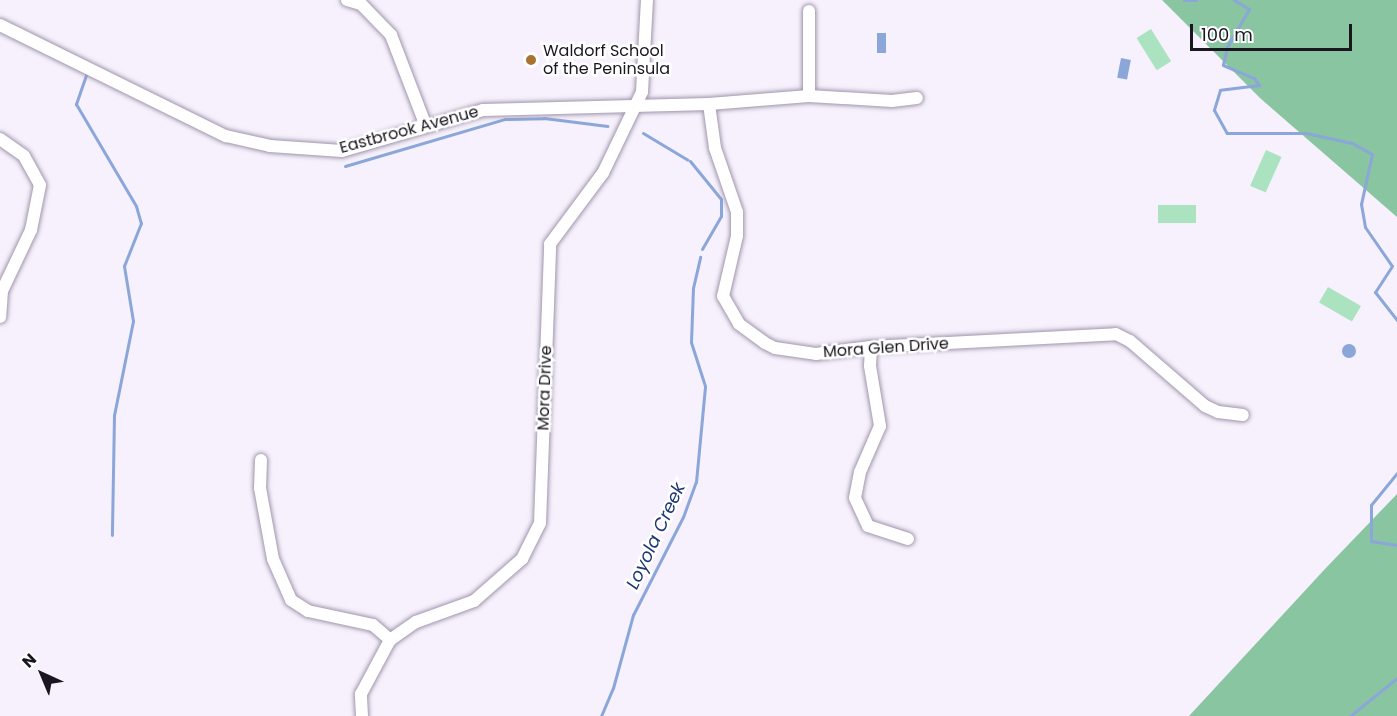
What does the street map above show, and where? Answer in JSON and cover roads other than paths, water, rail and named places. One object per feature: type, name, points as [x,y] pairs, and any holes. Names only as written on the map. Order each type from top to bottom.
[{"type":"street","points":[[347,0],[361,4],[391,34],[426,126]]},
{"type":"street","name":"Mora Drive","points":[[362,716],[362,694],[390,639],[416,622],[474,601],[522,559],[540,523],[550,244],[603,173],[636,107],[644,84],[647,0]]},
{"type":"street","points":[[808,11],[809,96]]},
{"type":"street","name":"Eastbrook Avenue","points":[[0,25],[238,139],[270,146],[342,151],[483,110],[709,104],[809,96],[892,101],[917,98]]},
{"type":"street","name":"Mora Glen Drive","points":[[709,104],[715,147],[737,212],[737,236],[724,281],[727,310],[745,329],[775,348],[816,354],[871,347],[1116,334],[1130,341],[1205,406],[1243,415]]},
{"type":"street","points":[[0,139],[24,156],[40,185],[31,231],[2,291],[0,317]]},
{"type":"street","points":[[871,347],[870,366],[880,426],[860,472],[856,502],[868,526],[908,539]]},
{"type":"street","points":[[261,460],[260,488],[273,559],[291,600],[308,611],[373,625],[390,639]]},
{"type":"water","points":[[877,33],[886,33],[886,53],[877,53]]},
{"type":"water","points":[[1121,58],[1131,60],[1127,80],[1117,78]]},
{"type":"water","points":[[1346,344],[1352,344],[1356,351],[1352,358],[1346,358],[1342,354],[1342,348]]},
{"type":"waterway","points":[[1184,0],[1196,0]]},
{"type":"waterway","points":[[1234,0],[1249,9],[1227,47],[1223,65],[1254,78],[1259,85],[1220,90],[1214,110],[1227,133],[1306,133],[1352,143],[1372,154],[1361,204],[1365,227],[1392,266],[1375,292],[1397,320]]},
{"type":"waterway","points":[[86,75],[76,104],[136,206],[141,223],[124,266],[133,321],[114,415],[112,535]]},
{"type":"waterway","name":"Loyola Creek","points":[[345,166],[505,119],[544,118],[608,126]]},
{"type":"waterway","name":"Loyola Creek","points":[[643,133],[688,160]]},
{"type":"waterway","name":"Loyola Creek","points":[[690,161],[721,199],[721,216],[702,249]]},
{"type":"waterway","name":"Loyola Creek","points":[[601,716],[613,688],[633,615],[683,517],[696,482],[705,386],[691,342],[693,288],[700,257]]},
{"type":"waterway","points":[[1397,473],[1371,505],[1371,541],[1397,545]]},
{"type":"waterway","points":[[1350,716],[1397,678]]},
{"type":"place","name":"Waldorf School of the Peninsula","points":[[531,60]]}]
